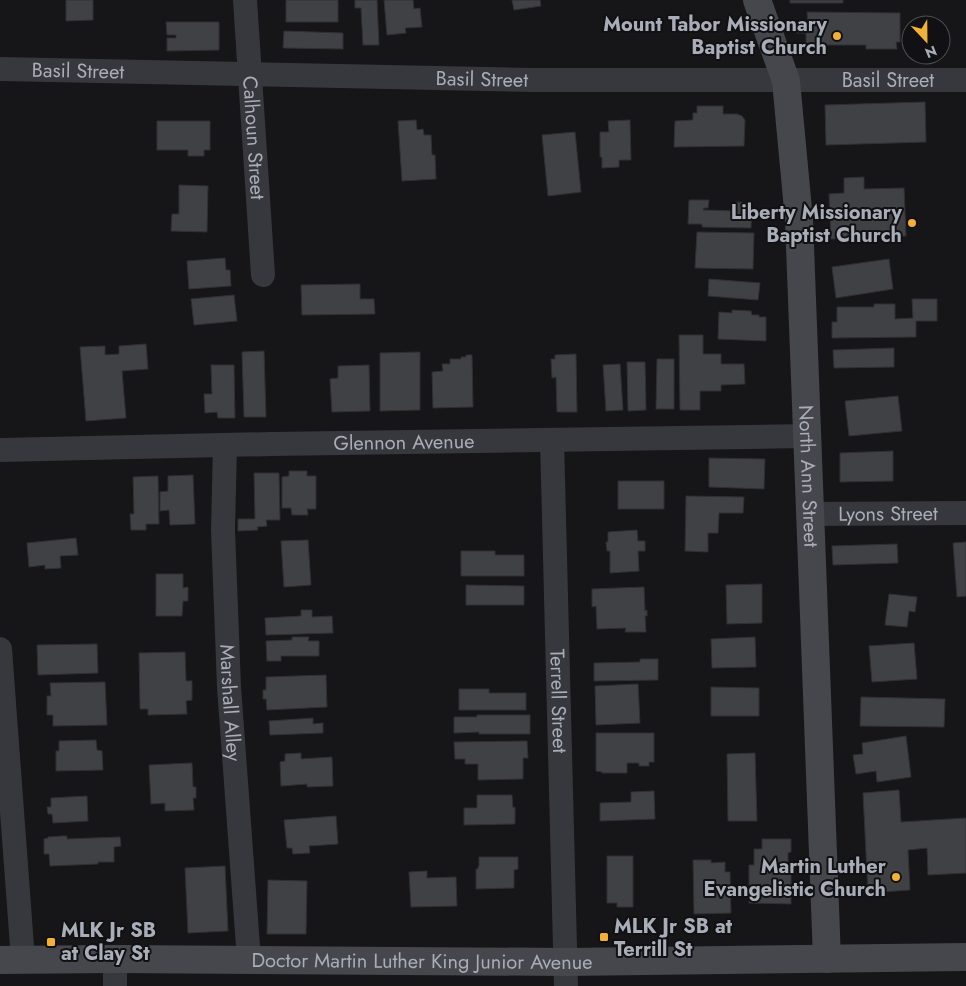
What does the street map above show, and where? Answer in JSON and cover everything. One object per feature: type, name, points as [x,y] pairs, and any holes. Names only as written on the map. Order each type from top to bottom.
[{"type":"street","name":"Calhoun Street","points":[[245,0],[263,275]]},
{"type":"street","name":"North Ann Street","points":[[757,0],[786,80],[798,220],[827,959]]},
{"type":"street","name":"Basil Street","points":[[0,69],[532,80],[966,80]]},
{"type":"street","name":"Glennon Avenue","points":[[0,450],[807,436]]},
{"type":"street","name":"Terrell Street","points":[[552,440],[566,974]]},
{"type":"street","name":"Marshall Alley","points":[[225,445],[223,530],[229,687],[249,960]]},
{"type":"street","name":"Lyons Street","points":[[810,514],[966,513]]},
{"type":"street","points":[[0,649],[11,960]]},
{"type":"street","name":"Doctor Martin Luther King Junior Avenue","points":[[11,960],[115,958],[249,960],[566,974],[827,959],[966,957]]},
{"type":"street","points":[[115,958],[115,986]]},
{"type":"building","points":[[66,0],[93,0],[93,20],[66,21]]},
{"type":"building","points":[[286,0],[338,0],[338,22],[286,22]]},
{"type":"building","points":[[355,0],[377,0],[379,45],[363,45],[361,8],[355,8]]},
{"type":"building","points":[[384,0],[413,0],[414,9],[420,8],[422,27],[405,28],[406,33],[387,35]]},
{"type":"building","points":[[512,0],[540,0],[541,6],[514,10]]},
{"type":"building","points":[[790,0],[843,0],[843,3],[790,3]]},
{"type":"building","points":[[807,12],[900,13],[900,42],[896,42],[897,49],[866,49],[866,45],[806,45],[806,33],[796,33],[796,23],[808,23]]},
{"type":"building","points":[[166,22],[219,22],[219,50],[167,51],[167,38],[176,38],[176,35],[167,35]]},
{"type":"building","points":[[284,31],[343,33],[343,49],[283,48]]},
{"type":"building","points":[[925,102],[926,142],[826,145],[825,105]]},
{"type":"building","points":[[697,106],[723,106],[723,114],[742,116],[745,120],[744,146],[674,147],[675,121],[693,120],[693,113],[697,113]]},
{"type":"building","points":[[416,120],[417,130],[423,129],[424,135],[431,135],[432,155],[435,155],[436,179],[402,181],[398,121]]},
{"type":"building","points":[[630,120],[631,160],[619,160],[619,167],[602,168],[600,132],[609,132],[608,121]]},
{"type":"building","points":[[157,121],[210,121],[210,150],[204,150],[204,156],[188,156],[188,150],[157,150]]},
{"type":"building","points":[[575,132],[581,192],[548,196],[542,135]]},
{"type":"building","points":[[864,177],[864,189],[904,188],[906,236],[831,239],[829,194],[844,193],[844,178]]},
{"type":"building","points":[[179,185],[208,186],[207,232],[171,231],[172,214],[179,214]]},
{"type":"building","points":[[689,200],[709,200],[708,208],[703,210],[736,211],[736,202],[752,203],[751,228],[702,227],[702,224],[688,224]]},
{"type":"building","points":[[697,232],[754,233],[753,269],[695,268]]},
{"type":"building","points":[[225,258],[226,270],[230,270],[231,286],[189,289],[187,261]]},
{"type":"building","points":[[889,259],[893,289],[836,298],[832,267]]},
{"type":"building","points":[[709,279],[760,283],[758,300],[708,296]]},
{"type":"building","points":[[360,284],[360,299],[374,299],[375,314],[302,315],[301,285]]},
{"type":"building","points":[[234,295],[237,321],[194,325],[191,299]]},
{"type":"building","points":[[912,299],[937,299],[937,321],[916,321],[916,337],[832,338],[832,322],[837,322],[837,307],[874,307],[874,304],[895,304],[895,319],[913,318]]},
{"type":"building","points":[[732,310],[751,311],[752,315],[766,317],[766,341],[718,339],[719,312],[732,313]]},
{"type":"building","points":[[679,335],[703,335],[703,354],[721,354],[721,364],[744,364],[745,384],[721,385],[721,391],[700,391],[700,410],[680,410]]},
{"type":"building","points":[[146,344],[148,369],[122,371],[126,418],[86,421],[80,347],[105,346],[105,355],[119,354],[119,346]]},
{"type":"building","points":[[894,348],[894,367],[834,368],[833,350]]},
{"type":"building","points":[[264,351],[266,417],[244,417],[242,352]]},
{"type":"building","points":[[420,352],[420,410],[380,411],[380,353]]},
{"type":"building","points":[[576,354],[577,412],[557,412],[556,377],[552,378],[551,359],[555,359],[555,355]]},
{"type":"building","points":[[466,355],[472,355],[473,407],[433,408],[432,372],[443,371],[442,364],[450,364],[450,359],[461,359],[461,357],[466,357]]},
{"type":"building","points":[[657,359],[674,359],[674,409],[656,409]]},
{"type":"building","points":[[627,362],[645,362],[646,410],[628,411]]},
{"type":"building","points":[[620,364],[623,410],[606,411],[603,365]]},
{"type":"building","points":[[211,365],[234,365],[235,418],[218,418],[217,412],[205,413],[204,394],[212,394]]},
{"type":"building","points":[[369,365],[370,411],[332,412],[330,379],[338,378],[338,366]]},
{"type":"building","points":[[898,396],[902,431],[849,436],[845,401]]},
{"type":"building","points":[[893,451],[893,481],[840,482],[840,453]]},
{"type":"building","points":[[709,458],[765,459],[764,489],[709,487]]},
{"type":"building","points":[[289,471],[307,471],[307,476],[316,476],[316,509],[307,509],[308,515],[292,515],[291,508],[282,508],[282,477],[289,476]]},
{"type":"building","points":[[254,473],[279,473],[280,520],[266,520],[267,526],[257,527],[258,530],[238,531],[238,519],[255,519]]},
{"type":"building","points":[[193,475],[195,524],[170,525],[169,510],[160,511],[160,492],[168,491],[168,476]]},
{"type":"building","points":[[158,476],[159,524],[146,524],[146,530],[131,530],[130,514],[134,514],[133,477]]},
{"type":"building","points":[[618,481],[664,481],[664,509],[618,509]]},
{"type":"building","points":[[686,496],[744,497],[743,513],[719,513],[718,533],[708,533],[708,552],[685,551]]},
{"type":"building","points":[[637,530],[638,541],[645,541],[645,551],[638,551],[639,571],[610,573],[610,551],[607,551],[606,542],[608,542],[608,532]]},
{"type":"building","points":[[76,538],[78,555],[60,556],[61,568],[45,569],[45,565],[29,567],[27,543]]},
{"type":"building","points":[[308,540],[311,585],[284,587],[281,541]]},
{"type":"building","points":[[966,542],[966,596],[957,597],[953,543]]},
{"type":"building","points":[[897,544],[898,563],[833,565],[832,546]]},
{"type":"building","points":[[461,551],[495,551],[495,555],[524,555],[524,576],[461,576]]},
{"type":"building","points":[[156,574],[183,574],[183,588],[188,587],[188,601],[183,601],[182,616],[156,616]]},
{"type":"building","points":[[762,584],[762,623],[727,624],[726,585]]},
{"type":"building","points":[[466,585],[524,586],[524,605],[466,605]]},
{"type":"building","points":[[644,587],[645,611],[647,610],[647,616],[645,616],[646,632],[625,632],[626,628],[597,629],[596,606],[592,607],[592,589]]},
{"type":"building","points":[[889,594],[917,597],[915,612],[909,611],[907,627],[885,625]]},
{"type":"building","points":[[301,610],[312,610],[312,617],[332,616],[333,633],[266,635],[265,618],[301,616]]},
{"type":"building","points":[[292,637],[309,637],[308,641],[319,641],[319,656],[281,656],[281,661],[267,661],[266,641],[292,640]]},
{"type":"building","points":[[755,637],[756,667],[712,668],[711,639]]},
{"type":"building","points":[[914,643],[917,679],[872,682],[869,646]]},
{"type":"building","points":[[97,644],[98,673],[38,675],[37,645]]},
{"type":"building","points":[[185,652],[186,681],[192,681],[192,700],[186,701],[187,714],[148,715],[148,709],[140,709],[139,653]]},
{"type":"building","points":[[640,659],[658,659],[658,680],[594,681],[594,663],[640,662]]},
{"type":"building","points":[[326,675],[327,707],[267,710],[266,699],[263,699],[263,690],[266,690],[266,677]]},
{"type":"building","points":[[105,682],[107,725],[53,726],[53,715],[47,715],[47,696],[51,696],[50,683]]},
{"type":"building","points":[[638,684],[640,723],[596,725],[595,686]]},
{"type":"building","points":[[711,687],[759,688],[759,716],[711,716]]},
{"type":"building","points":[[459,689],[489,689],[489,693],[526,693],[526,710],[459,710]]},
{"type":"building","points":[[861,697],[945,699],[944,727],[860,726]]},
{"type":"building","points":[[477,715],[530,715],[530,734],[454,733],[454,717],[477,717]]},
{"type":"building","points":[[313,718],[313,724],[323,723],[323,733],[270,735],[269,721]]},
{"type":"building","points":[[596,733],[654,733],[654,762],[649,762],[649,766],[639,766],[639,763],[627,763],[627,773],[602,773],[596,771]]},
{"type":"building","points":[[906,736],[911,777],[877,782],[876,771],[856,774],[853,755],[863,754],[862,743]]},
{"type":"building","points":[[96,740],[97,750],[102,751],[103,770],[56,771],[56,751],[59,751],[59,741]]},
{"type":"building","points":[[527,741],[528,758],[523,758],[523,779],[478,780],[478,764],[465,764],[465,759],[455,759],[454,742]]},
{"type":"building","points":[[301,753],[301,759],[332,757],[333,786],[307,787],[307,784],[281,786],[280,762],[285,761],[285,754]]},
{"type":"building","points":[[755,753],[757,821],[728,821],[727,754]]},
{"type":"building","points":[[192,763],[193,787],[196,787],[196,798],[193,798],[194,810],[165,811],[165,803],[151,804],[149,765]]},
{"type":"building","points":[[899,790],[901,822],[966,818],[966,873],[928,875],[927,848],[908,850],[910,890],[868,893],[863,793]]},
{"type":"building","points":[[654,791],[655,819],[600,821],[600,803],[631,802],[631,792]]},
{"type":"building","points":[[477,795],[512,795],[513,808],[515,807],[515,824],[464,825],[464,808],[477,808]]},
{"type":"building","points":[[87,796],[88,821],[53,823],[52,814],[48,814],[47,807],[51,807],[51,798]]},
{"type":"building","points":[[336,816],[338,844],[309,846],[310,853],[293,854],[292,848],[287,848],[284,820]]},
{"type":"building","points":[[67,836],[67,839],[120,837],[121,846],[114,847],[114,862],[50,866],[49,854],[44,854],[44,839]]},
{"type":"building","points":[[762,839],[791,839],[788,865],[791,865],[791,904],[749,903],[749,865],[754,865],[754,849],[762,849]]},
{"type":"building","points":[[607,856],[633,856],[633,907],[617,907],[617,903],[607,903]]},
{"type":"building","points":[[479,857],[518,857],[518,869],[514,870],[514,888],[476,889],[476,869],[479,866]]},
{"type":"building","points":[[693,860],[711,860],[711,863],[725,862],[725,872],[730,872],[731,913],[694,914]]},
{"type":"building","points":[[225,866],[228,931],[188,933],[185,868]]},
{"type":"building","points":[[427,871],[427,878],[456,877],[457,906],[411,907],[409,872]]},
{"type":"building","points":[[268,880],[307,881],[306,934],[267,934]]},
{"type":"place","name":"Mount Tabor Missionary Baptist Church","points":[[837,36]]},
{"type":"place","name":"Liberty Missionary Baptist Church","points":[[912,223]]},
{"type":"place","name":"Martin Luther Evangelistic Church","points":[[896,877]]},
{"type":"place","name":"MLK Jr SB at Terrill St","points":[[604,937]]},
{"type":"place","name":"MLK Jr SB at Clay St","points":[[51,942]]}]
